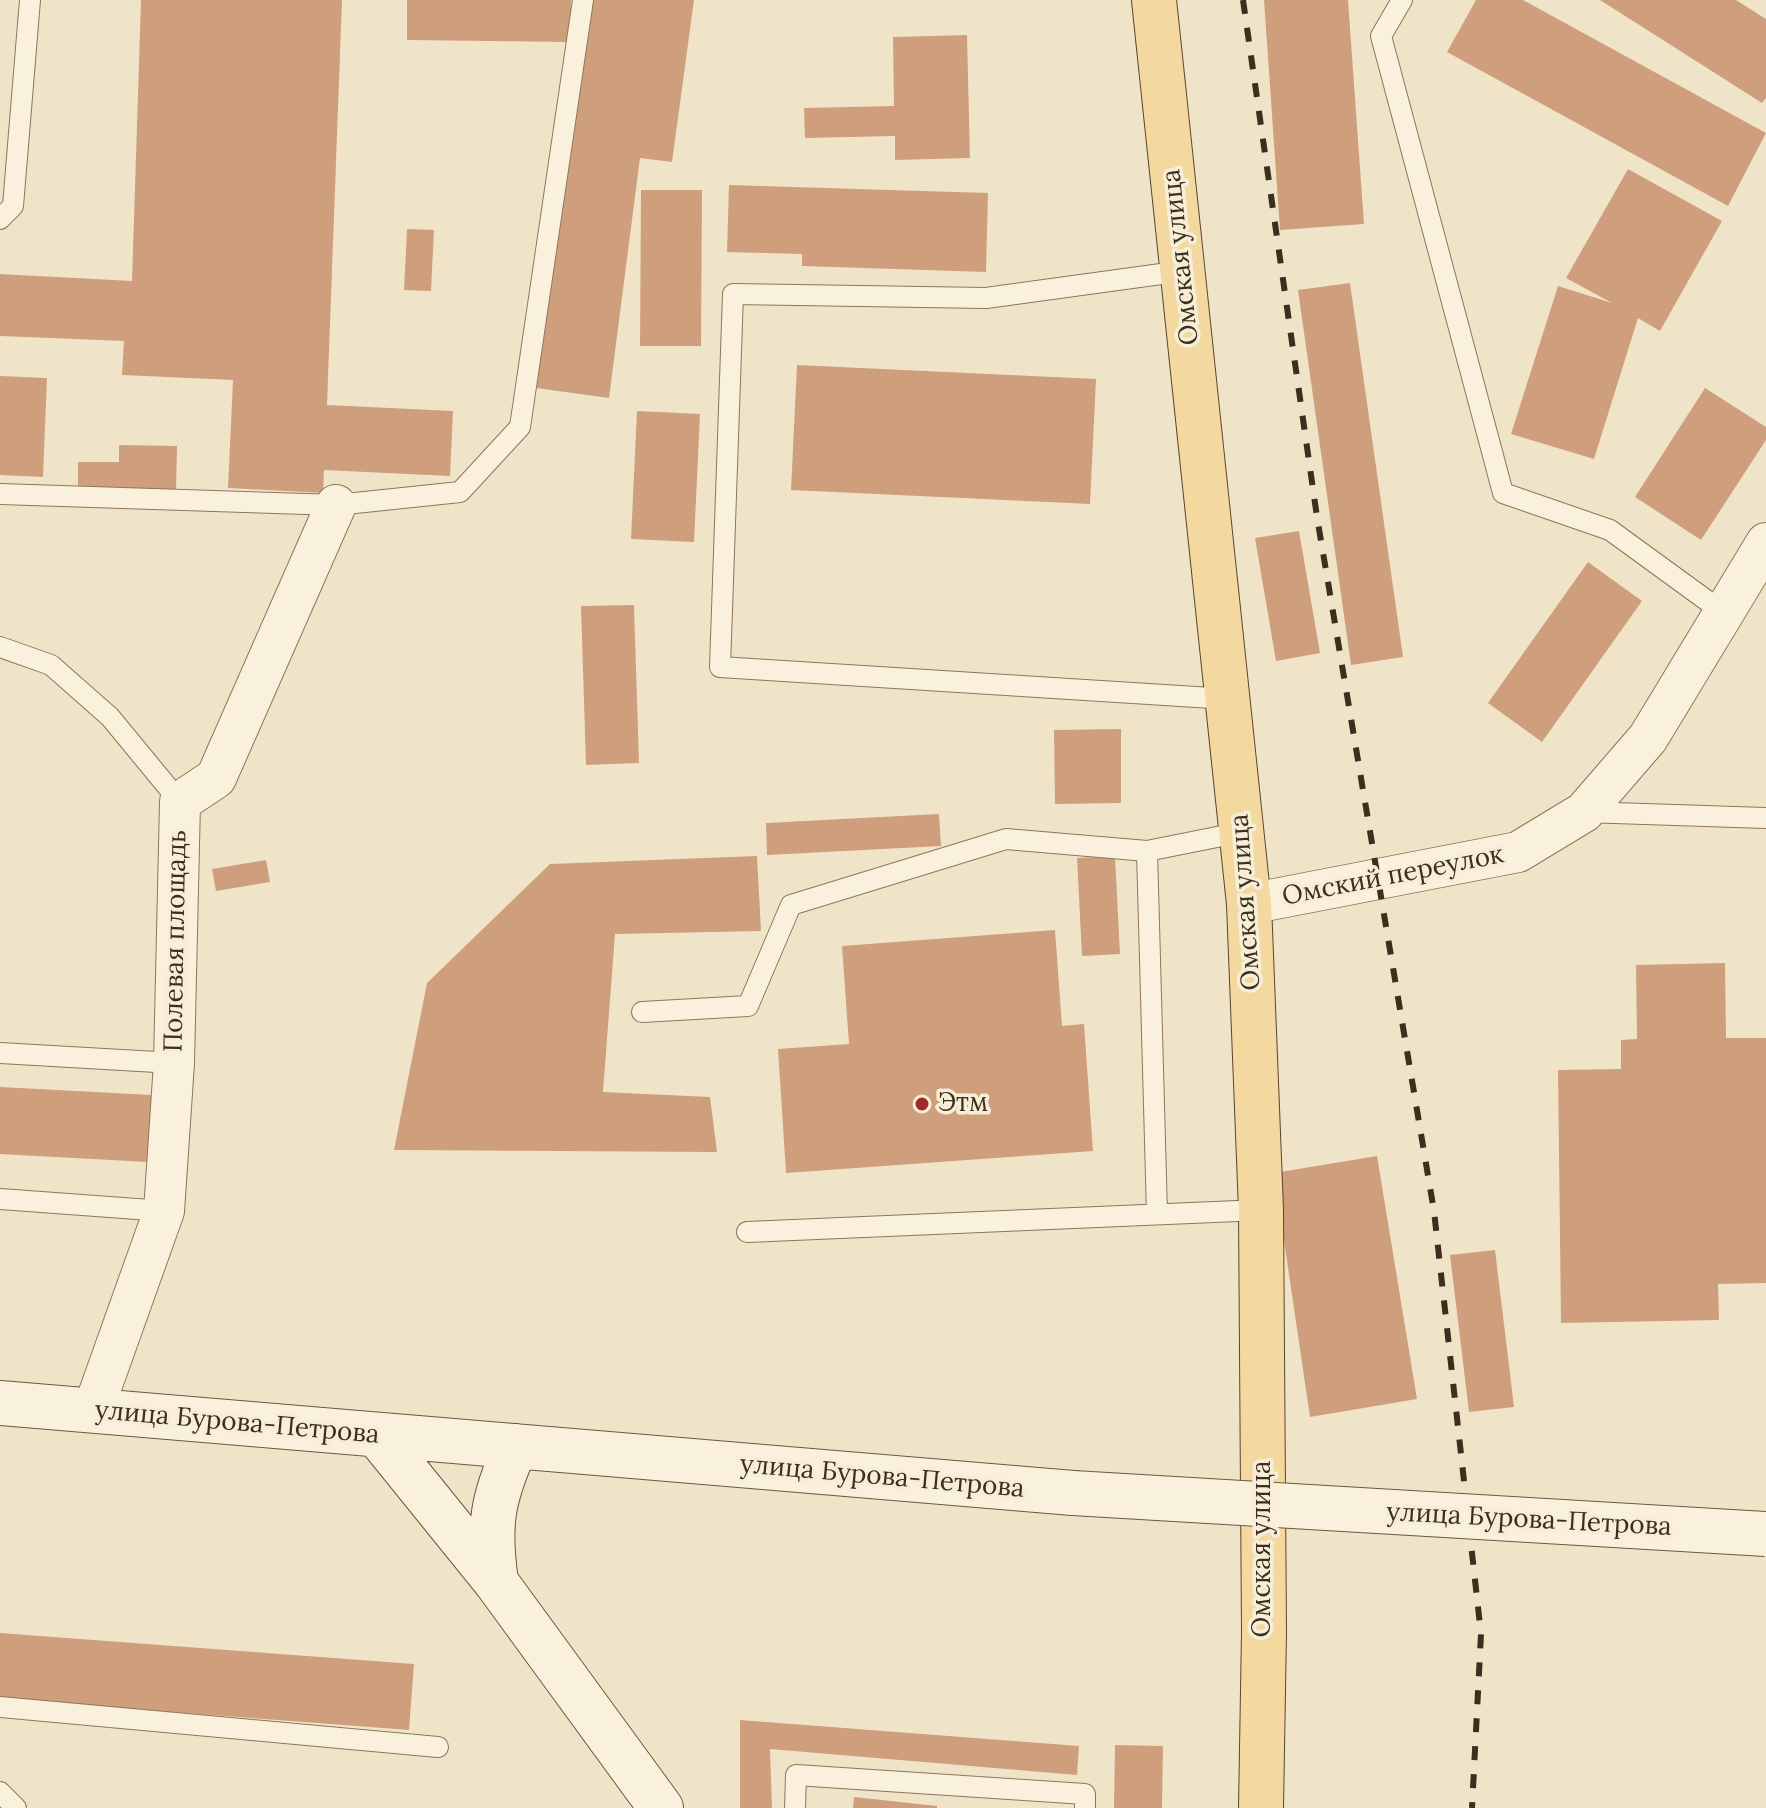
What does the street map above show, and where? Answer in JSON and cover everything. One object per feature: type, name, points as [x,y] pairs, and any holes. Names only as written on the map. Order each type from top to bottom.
[{"type":"main road","name":"Омская улица","points":[[1154,0],[1249,904],[1261,1210],[1264,1632],[1261,1808]]},
{"type":"main road","name":"улица Бурова-Петрова","points":[[0,1403],[1073,1493],[1766,1534]]},
{"type":"main road","points":[[378,1436],[496,1582],[661,1808]]},
{"type":"main road","points":[[496,1582],[490,1535],[498,1486],[516,1446]]},
{"type":"street","name":"Полевая площадь","points":[[93,1410],[164,1211],[174,1063],[180,802],[216,778],[336,505]]},
{"type":"street","name":"Омский переулок","points":[[1249,904],[1518,852],[1584,812],[1648,738],[1766,543]]},
{"type":"lane","points":[[0,219],[13,206],[30,0]]},
{"type":"lane","points":[[0,494],[336,505],[460,492],[520,427],[583,0]]},
{"type":"lane","points":[[1402,0],[1381,36],[1503,493],[1610,530],[1724,613]]},
{"type":"lane","points":[[1183,271],[986,298],[733,294],[720,667],[1228,699]]},
{"type":"lane","points":[[0,647],[51,665],[110,717],[180,802]]},
{"type":"lane","points":[[1584,812],[1766,818]]},
{"type":"lane","points":[[642,1012],[748,1006],[791,905],[1006,839],[1147,851],[1242,832]]},
{"type":"lane","points":[[1147,851],[1157,1214]]},
{"type":"lane","points":[[0,1053],[174,1063]]},
{"type":"lane","points":[[0,1199],[164,1211]]},
{"type":"lane","points":[[747,1232],[1261,1210]]},
{"type":"lane","points":[[0,1707],[438,1747]]},
{"type":"lane","points":[[795,1808],[796,1775],[1085,1794],[1085,1808]]},
{"type":"lane","points":[[0,1792],[16,1808]]},
{"type":"building","points":[[141,0],[342,0],[327,405],[453,411],[450,476],[324,470],[323,493],[228,488],[233,380],[122,375],[124,341],[0,336],[0,274],[132,281]]},
{"type":"building","points":[[407,0],[571,0],[570,42],[407,40]]},
{"type":"building","points":[[587,0],[694,0],[672,162],[640,158],[609,398],[536,388]]},
{"type":"building","points":[[1264,0],[1348,0],[1364,224],[1280,230]]},
{"type":"building","points":[[1476,0],[1523,0],[1766,133],[1728,206],[1447,52]]},
{"type":"building","points":[[1600,0],[1736,0],[1766,19],[1766,98],[1762,103]]},
{"type":"building","points":[[967,35],[970,158],[895,160],[895,136],[805,138],[804,108],[894,106],[893,37]]},
{"type":"building","points":[[1628,169],[1722,221],[1660,331],[1638,318],[1594,459],[1511,434],[1558,286],[1612,303],[1566,278]]},
{"type":"building","points":[[729,185],[988,193],[986,272],[802,266],[802,254],[727,252]]},
{"type":"building","points":[[641,190],[702,190],[701,346],[640,346]]},
{"type":"building","points":[[407,229],[434,230],[431,291],[404,290]]},
{"type":"building","points":[[1350,283],[1403,657],[1351,665],[1298,290]]},
{"type":"building","points":[[797,365],[1096,379],[1090,504],[791,490]]},
{"type":"building","points":[[0,376],[47,378],[43,477],[0,475]]},
{"type":"building","points":[[1705,388],[1766,427],[1766,440],[1701,540],[1635,497]]},
{"type":"building","points":[[637,411],[700,414],[694,542],[631,539]]},
{"type":"building","points":[[119,445],[177,446],[176,493],[78,492],[78,462],[119,462]]},
{"type":"building","points":[[1299,531],[1320,653],[1276,661],[1255,538]]},
{"type":"building","points":[[1588,562],[1642,601],[1542,742],[1488,703]]},
{"type":"building","points":[[634,605],[639,763],[586,765],[581,606]]},
{"type":"building","points":[[1121,729],[1121,803],[1055,804],[1054,730]]},
{"type":"building","points":[[939,814],[941,846],[767,855],[766,823]]},
{"type":"building","points":[[757,856],[761,931],[615,934],[603,1092],[710,1097],[717,1152],[394,1150],[427,983],[550,864]]},
{"type":"building","points":[[1115,856],[1120,954],[1082,956],[1077,858]]},
{"type":"building","points":[[266,860],[270,882],[216,891],[212,869]]},
{"type":"building","points":[[1055,930],[1062,1026],[1084,1024],[1093,1151],[786,1173],[778,1049],[849,1044],[842,946]]},
{"type":"building","points":[[1725,963],[1726,1038],[1766,1038],[1766,1283],[1718,1284],[1719,1320],[1561,1323],[1558,1070],[1621,1069],[1621,1040],[1637,1039],[1636,965]]},
{"type":"building","points":[[0,1087],[152,1095],[148,1162],[0,1154]]},
{"type":"building","points":[[1377,1156],[1417,1399],[1310,1417],[1274,1173]]},
{"type":"building","points":[[1495,1250],[1514,1407],[1469,1412],[1450,1255]]},
{"type":"building","points":[[0,1633],[414,1664],[409,1730],[0,1699]]},
{"type":"building","points":[[740,1720],[1079,1746],[1077,1775],[770,1749],[772,1808],[740,1808]]},
{"type":"building","points":[[1115,1745],[1163,1746],[1162,1808],[1114,1808]]},
{"type":"building","points":[[854,1797],[937,1806],[937,1808],[853,1808]]},
{"type":"railway","points":[[1243,0],[1317,517],[1434,1211],[1481,1634],[1472,1808]]},
{"type":"place","name":"Этм","points":[[922,1104]]}]
